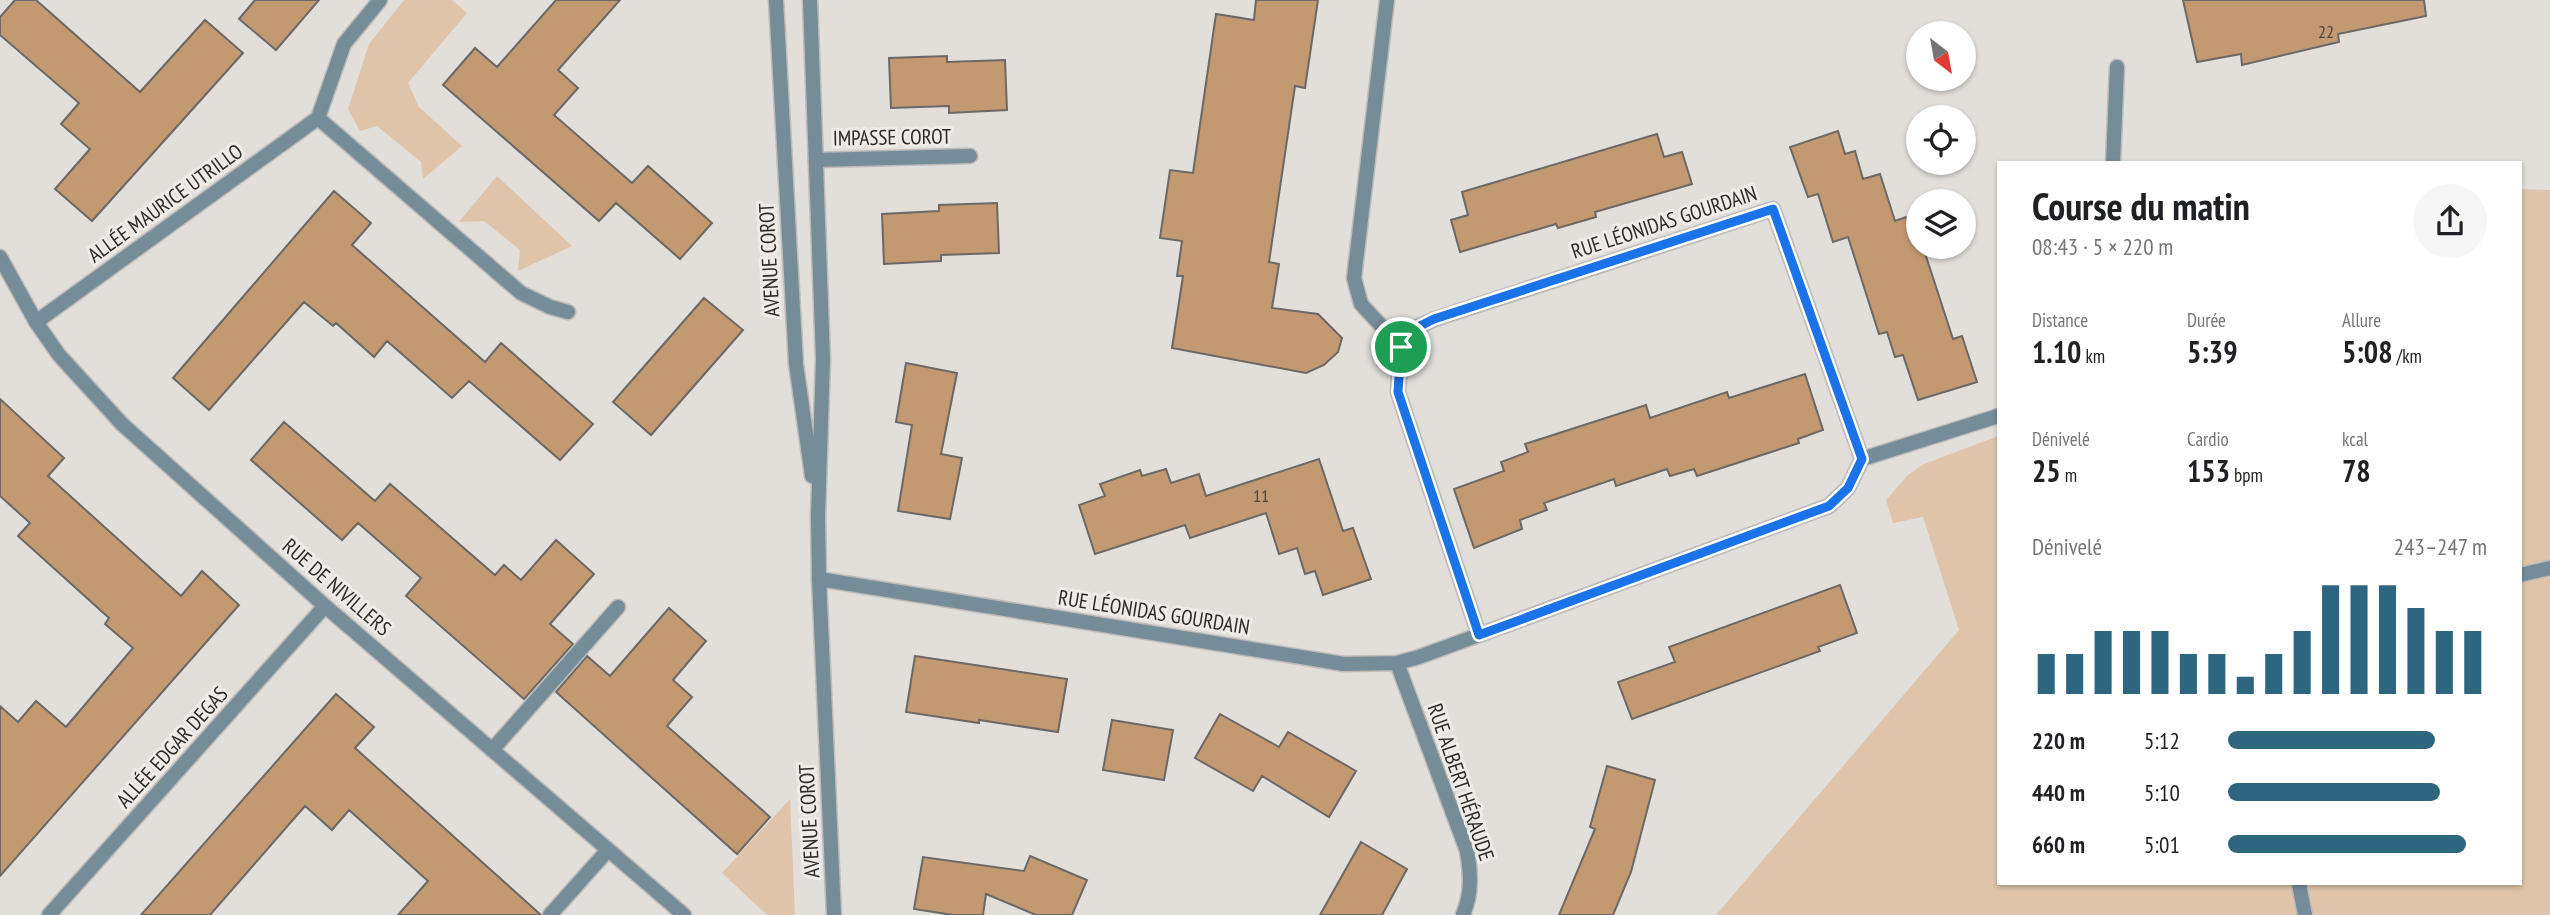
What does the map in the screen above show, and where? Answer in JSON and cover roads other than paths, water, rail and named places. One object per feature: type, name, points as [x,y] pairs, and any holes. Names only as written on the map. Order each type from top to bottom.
[{"type":"street","points":[[380,0],[344,44],[318,118],[521,293],[550,307],[568,312]]},
{"type":"street","name":"AVENUE COROT","points":[[776,0],[796,364],[818,516]]},
{"type":"street","name":"AVENUE COROT","points":[[810,0],[823,359],[818,516],[819,579],[834,915]]},
{"type":"street","points":[[1387,0],[1354,278],[1361,303],[1401,347],[1398,392],[1479,635]]},
{"type":"street","points":[[2113,161],[2117,67]]},
{"type":"street","name":"ALLÉE MAURICE UTRILLO","points":[[36,322],[318,118]]},
{"type":"street","name":"IMPASSE COROT","points":[[816,160],[970,156]]},
{"type":"street","name":"RUE LÉONIDAS GOURDAIN","points":[[819,579],[1344,664],[1397,663],[1829,506],[1848,488],[1862,459],[1773,209],[1434,319],[1418,327],[1401,347]]},
{"type":"street","name":"RUE DE NIVILLERS","points":[[0,257],[36,322],[59,355],[122,424],[326,606],[684,915]]},
{"type":"street","points":[[1862,459],[1997,416]]},
{"type":"street","points":[[2522,575],[2550,568]]},
{"type":"street","name":"ALLÉE EDGAR DEGAS","points":[[49,915],[326,606]]},
{"type":"street","points":[[492,750],[618,607]]},
{"type":"street","name":"RUE ALBERT HÉRAUDE","points":[[1397,663],[1467,851],[1471,890],[1463,915]]},
{"type":"street","points":[[550,915],[608,850]]},
{"type":"street","points":[[2299,885],[2305,915]]}]
